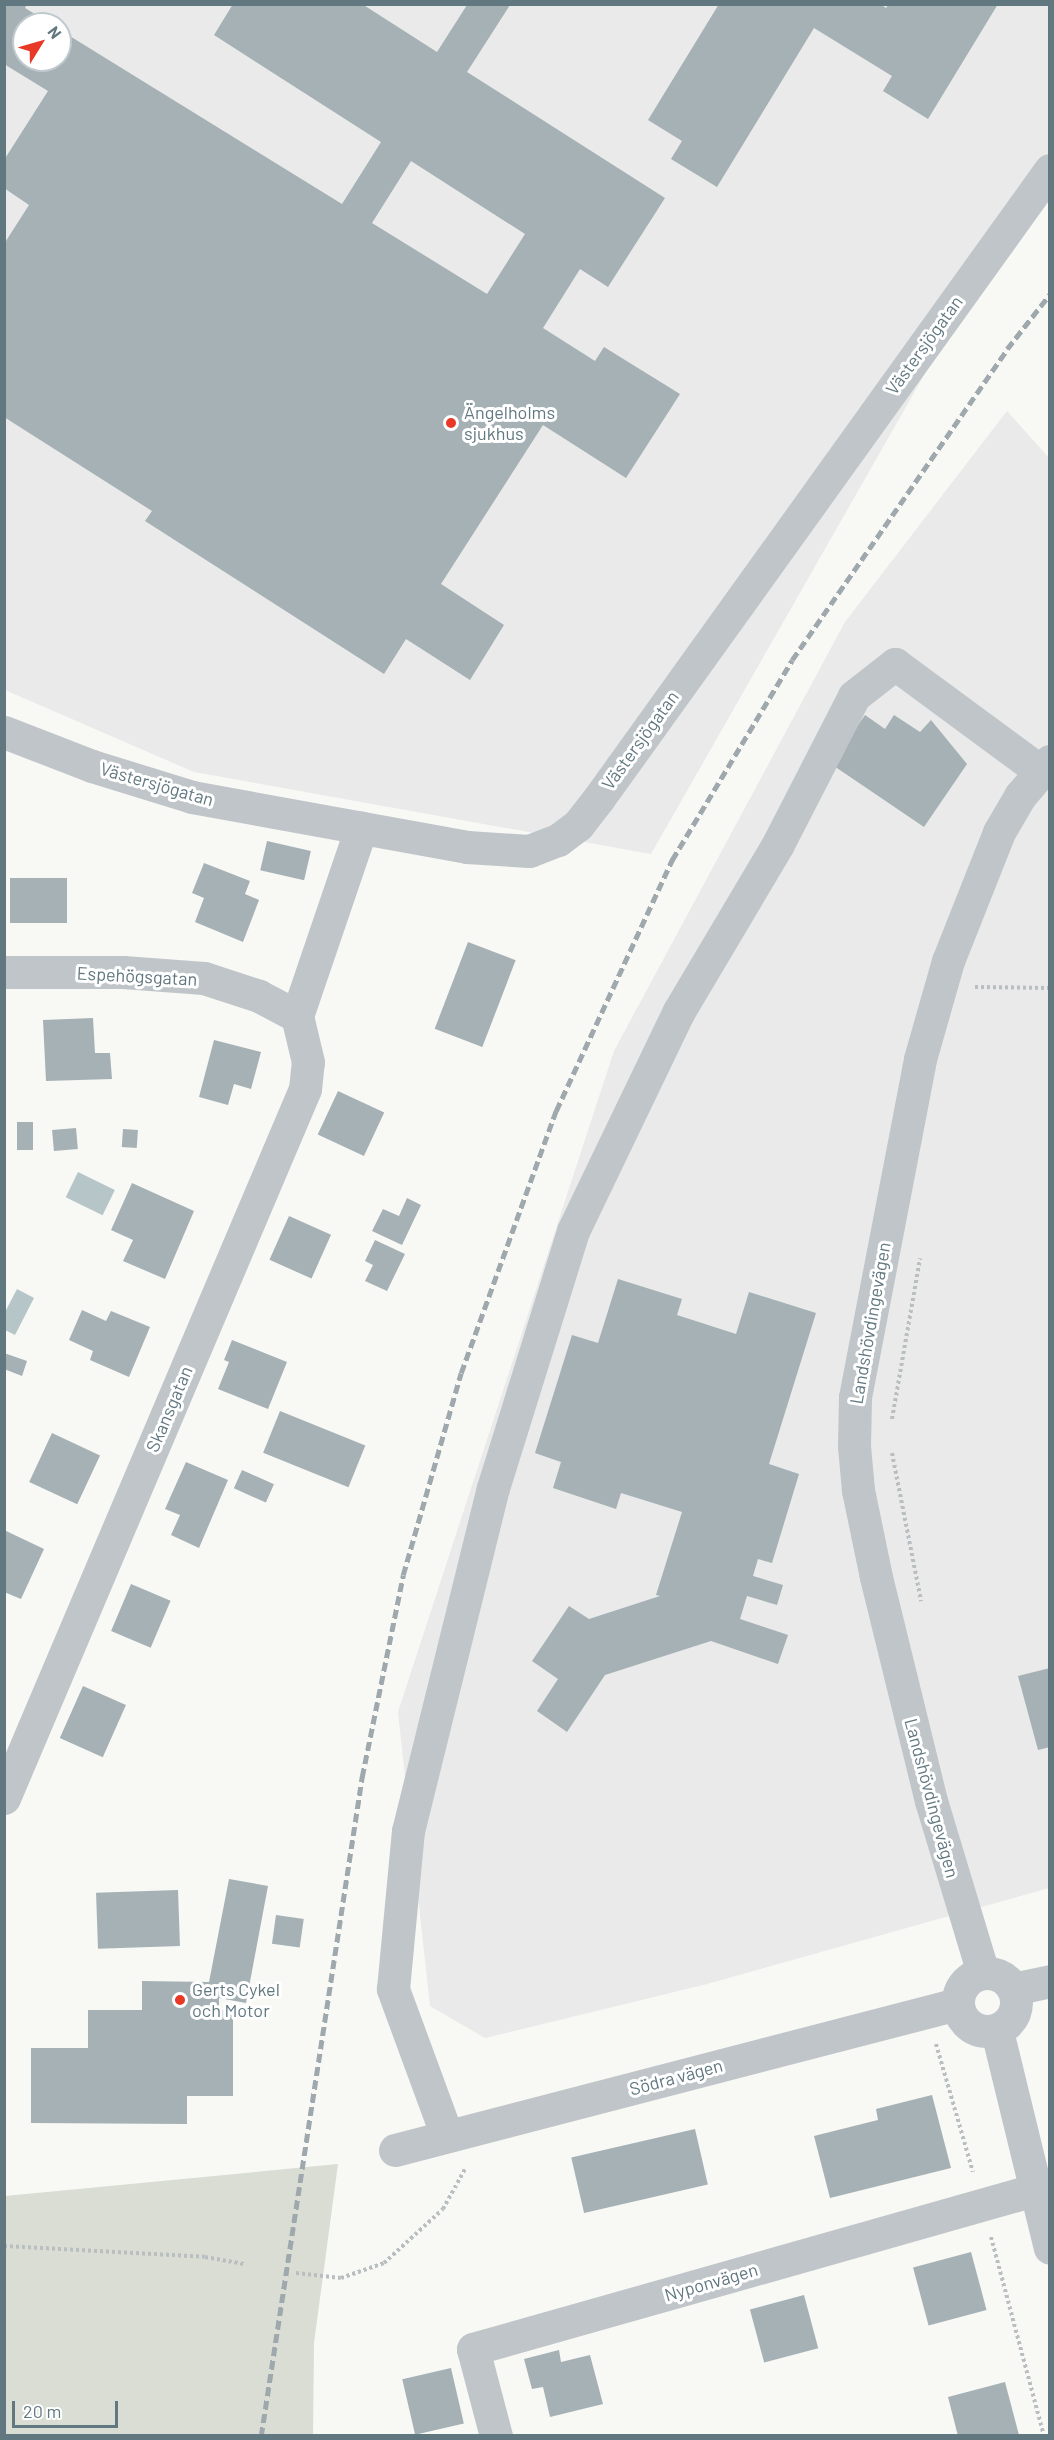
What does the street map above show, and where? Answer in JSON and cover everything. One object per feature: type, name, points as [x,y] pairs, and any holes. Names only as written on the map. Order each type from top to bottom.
[{"type":"street","name":"Västersjögatan","points":[[4,732],[92,766],[192,797],[361,828],[513,851],[543,848],[578,825],[1050,170]]},
{"type":"street","points":[[447,2136],[393,1989],[408,1831],[493,1488],[573,1231],[679,1011],[778,844],[854,696],[895,664],[1045,766]]},
{"type":"street","name":"Landshövdingevägen","points":[[982,1973],[931,1801],[876,1578],[858,1490],[854,1446],[855,1397],[920,1059],[948,961],[999,832],[1045,766]]},
{"type":"street","points":[[297,1017],[361,828]]},
{"type":"street","name":"Espehögsgatan","points":[[4,972],[123,972],[204,978],[259,996],[297,1017]]},
{"type":"street","name":"Skansgatan","points":[[4,1798],[305,1089],[308,1062],[297,1017]]},
{"type":"street","points":[[982,1973],[1001,1976],[1013,1989],[1014,2014],[997,2031],[983,2032],[970,2027],[961,2017],[957,2004],[964,1983],[982,1973]]},
{"type":"street","points":[[1013,1989],[1050,1982]]},
{"type":"street","name":"Södra vägen","points":[[395,2150],[957,2004]]},
{"type":"street","points":[[997,2031],[1050,2248]]},
{"type":"street","name":"Nyponvägen","points":[[496,2436],[473,2349],[1034,2190]]},
{"type":"path","points":[[968,987],[1050,988]]},
{"type":"path","points":[[891,1423],[922,1246]]},
{"type":"path","points":[[891,1446],[922,1609]]},
{"type":"path","points":[[296,2273],[341,2278],[362,2274],[402,2250],[443,2209],[459,2183],[484,2127]]},
{"type":"path","points":[[4,2246],[205,2257],[244,2264]]},
{"type":"shaded area","name":"Ängelholms sjukhus","points":[[5,5],[1049,5],[1049,156],[651,854],[194,772],[5,690]]},
{"type":"shaded area","points":[[1007,411],[1050,459],[1049,1888],[707,1984],[485,2038],[430,2006],[398,1712],[614,1051],[845,622]]},
{"type":"shaded area","points":[[78,1172],[115,1190],[103,1215],[66,1197]]},
{"type":"shaded area","points":[[17,1289],[34,1298],[15,1335],[5,1330],[4,1314]]},
{"type":"shaded area","points":[[338,2164],[314,2343],[313,2435],[5,2435],[5,2196]]},
{"type":"building","points":[[4,4],[27,4],[25,8],[32,12],[12,12],[12,69],[4,64]]},
{"type":"building","points":[[233,4],[362,4],[437,52],[467,5],[510,5],[467,72],[665,198],[608,287],[580,269],[543,328],[595,361],[604,347],[680,394],[626,478],[543,425],[441,584],[504,625],[470,680],[406,639],[384,674],[145,521],[152,511],[4,417],[4,244],[29,205],[4,188],[4,160],[48,91],[17,72],[72,72],[72,37],[342,204],[381,142],[214,35]],"holes":[[[411,161],[525,234],[487,294],[372,223]]]},
{"type":"building","points":[[719,4],[880,4],[886,8],[889,4],[998,4],[928,119],[883,91],[892,76],[814,28],[717,187],[671,159],[682,141],[648,120]]},
{"type":"building","points":[[865,715],[885,729],[894,715],[920,732],[931,720],[967,764],[924,827],[831,764]]},
{"type":"building","points":[[267,841],[311,851],[304,880],[260,870]]},
{"type":"building","points":[[204,863],[250,881],[245,894],[259,900],[243,942],[195,922],[204,898],[192,893]]},
{"type":"building","points":[[10,878],[67,878],[67,923],[10,923]]},
{"type":"building","points":[[468,942],[516,960],[482,1047],[435,1029]]},
{"type":"building","points":[[93,1018],[95,1053],[110,1053],[112,1079],[46,1081],[43,1020]]},
{"type":"building","points":[[214,1040],[261,1052],[251,1089],[234,1084],[228,1105],[199,1097]]},
{"type":"building","points":[[338,1091],[384,1113],[364,1156],[318,1135]]},
{"type":"building","points":[[17,1122],[33,1122],[33,1150],[17,1150]]},
{"type":"building","points":[[76,1128],[78,1149],[54,1151],[52,1130]]},
{"type":"building","points":[[123,1129],[138,1130],[137,1148],[122,1147]]},
{"type":"building","points":[[132,1183],[194,1211],[165,1279],[123,1261],[133,1240],[111,1230]]},
{"type":"building","points":[[407,1198],[421,1205],[402,1245],[372,1231],[383,1209],[399,1216]]},
{"type":"building","points":[[289,1216],[331,1235],[311,1279],[269,1260]]},
{"type":"building","points":[[375,1240],[405,1254],[387,1291],[365,1281],[373,1265],[365,1261]]},
{"type":"building","points":[[618,1279],[682,1299],[677,1315],[736,1334],[749,1292],[816,1313],[769,1464],[799,1474],[772,1563],[758,1559],[753,1576],[783,1585],[777,1605],[747,1596],[740,1619],[788,1635],[778,1664],[711,1641],[605,1675],[567,1732],[537,1711],[558,1679],[532,1661],[569,1606],[589,1619],[660,1596],[656,1595],[682,1512],[621,1493],[616,1509],[553,1488],[561,1462],[535,1453],[572,1335],[598,1343]]},
{"type":"building","points":[[82,1310],[106,1321],[111,1311],[150,1327],[129,1377],[90,1360],[93,1351],[69,1340]]},
{"type":"building","points":[[232,1340],[287,1362],[268,1409],[218,1389],[229,1362],[224,1360]]},
{"type":"building","points":[[4,1353],[27,1361],[22,1376],[4,1369]]},
{"type":"building","points":[[280,1411],[365,1445],[348,1487],[263,1453]]},
{"type":"building","points":[[52,1433],[100,1455],[77,1504],[29,1482]]},
{"type":"building","points":[[186,1462],[228,1480],[199,1548],[171,1535],[180,1515],[165,1509]]},
{"type":"building","points":[[242,1470],[274,1484],[266,1503],[234,1488]]},
{"type":"building","points":[[4,1530],[44,1549],[21,1599],[4,1592]]},
{"type":"building","points":[[131,1584],[171,1601],[151,1648],[111,1631]]},
{"type":"building","points":[[1050,1668],[1050,1747],[1038,1750],[1018,1676]]},
{"type":"building","points":[[83,1686],[126,1705],[103,1757],[60,1738]]},
{"type":"building","name":"Gerts Cykel och Motor","points":[[229,1879],[268,1886],[246,2003],[219,1998],[219,2010],[233,2010],[233,2096],[187,2096],[187,2124],[31,2123],[31,2048],[88,2048],[88,2010],[142,2010],[142,1981],[209,1982]]},
{"type":"building","points":[[178,1890],[180,1946],[98,1949],[96,1893]]},
{"type":"building","points":[[276,1915],[304,1919],[300,1948],[272,1944]]},
{"type":"building","points":[[932,2095],[951,2168],[830,2198],[814,2136],[878,2120],[876,2109]]},
{"type":"building","points":[[695,2129],[708,2185],[584,2213],[571,2158]]},
{"type":"building","points":[[971,2252],[987,2310],[929,2325],[913,2268]]},
{"type":"building","points":[[804,2295],[818,2348],[764,2363],[750,2309]]},
{"type":"building","points":[[559,2350],[561,2362],[590,2355],[603,2404],[550,2417],[543,2387],[532,2389],[524,2359]]},
{"type":"building","points":[[451,2368],[464,2424],[415,2435],[402,2379]]},
{"type":"building","points":[[1005,2382],[1019,2435],[958,2436],[948,2397]]},
{"type":"railway","points":[[261,2436],[362,1777],[403,1575],[461,1373],[556,1111],[672,860],[792,660],[1007,349],[1050,294]]},
{"type":"place","name":"Ängelholms sjukhus","points":[[451,423]]},
{"type":"place","name":"Gerts Cykel och Motor","points":[[180,2000]]}]
